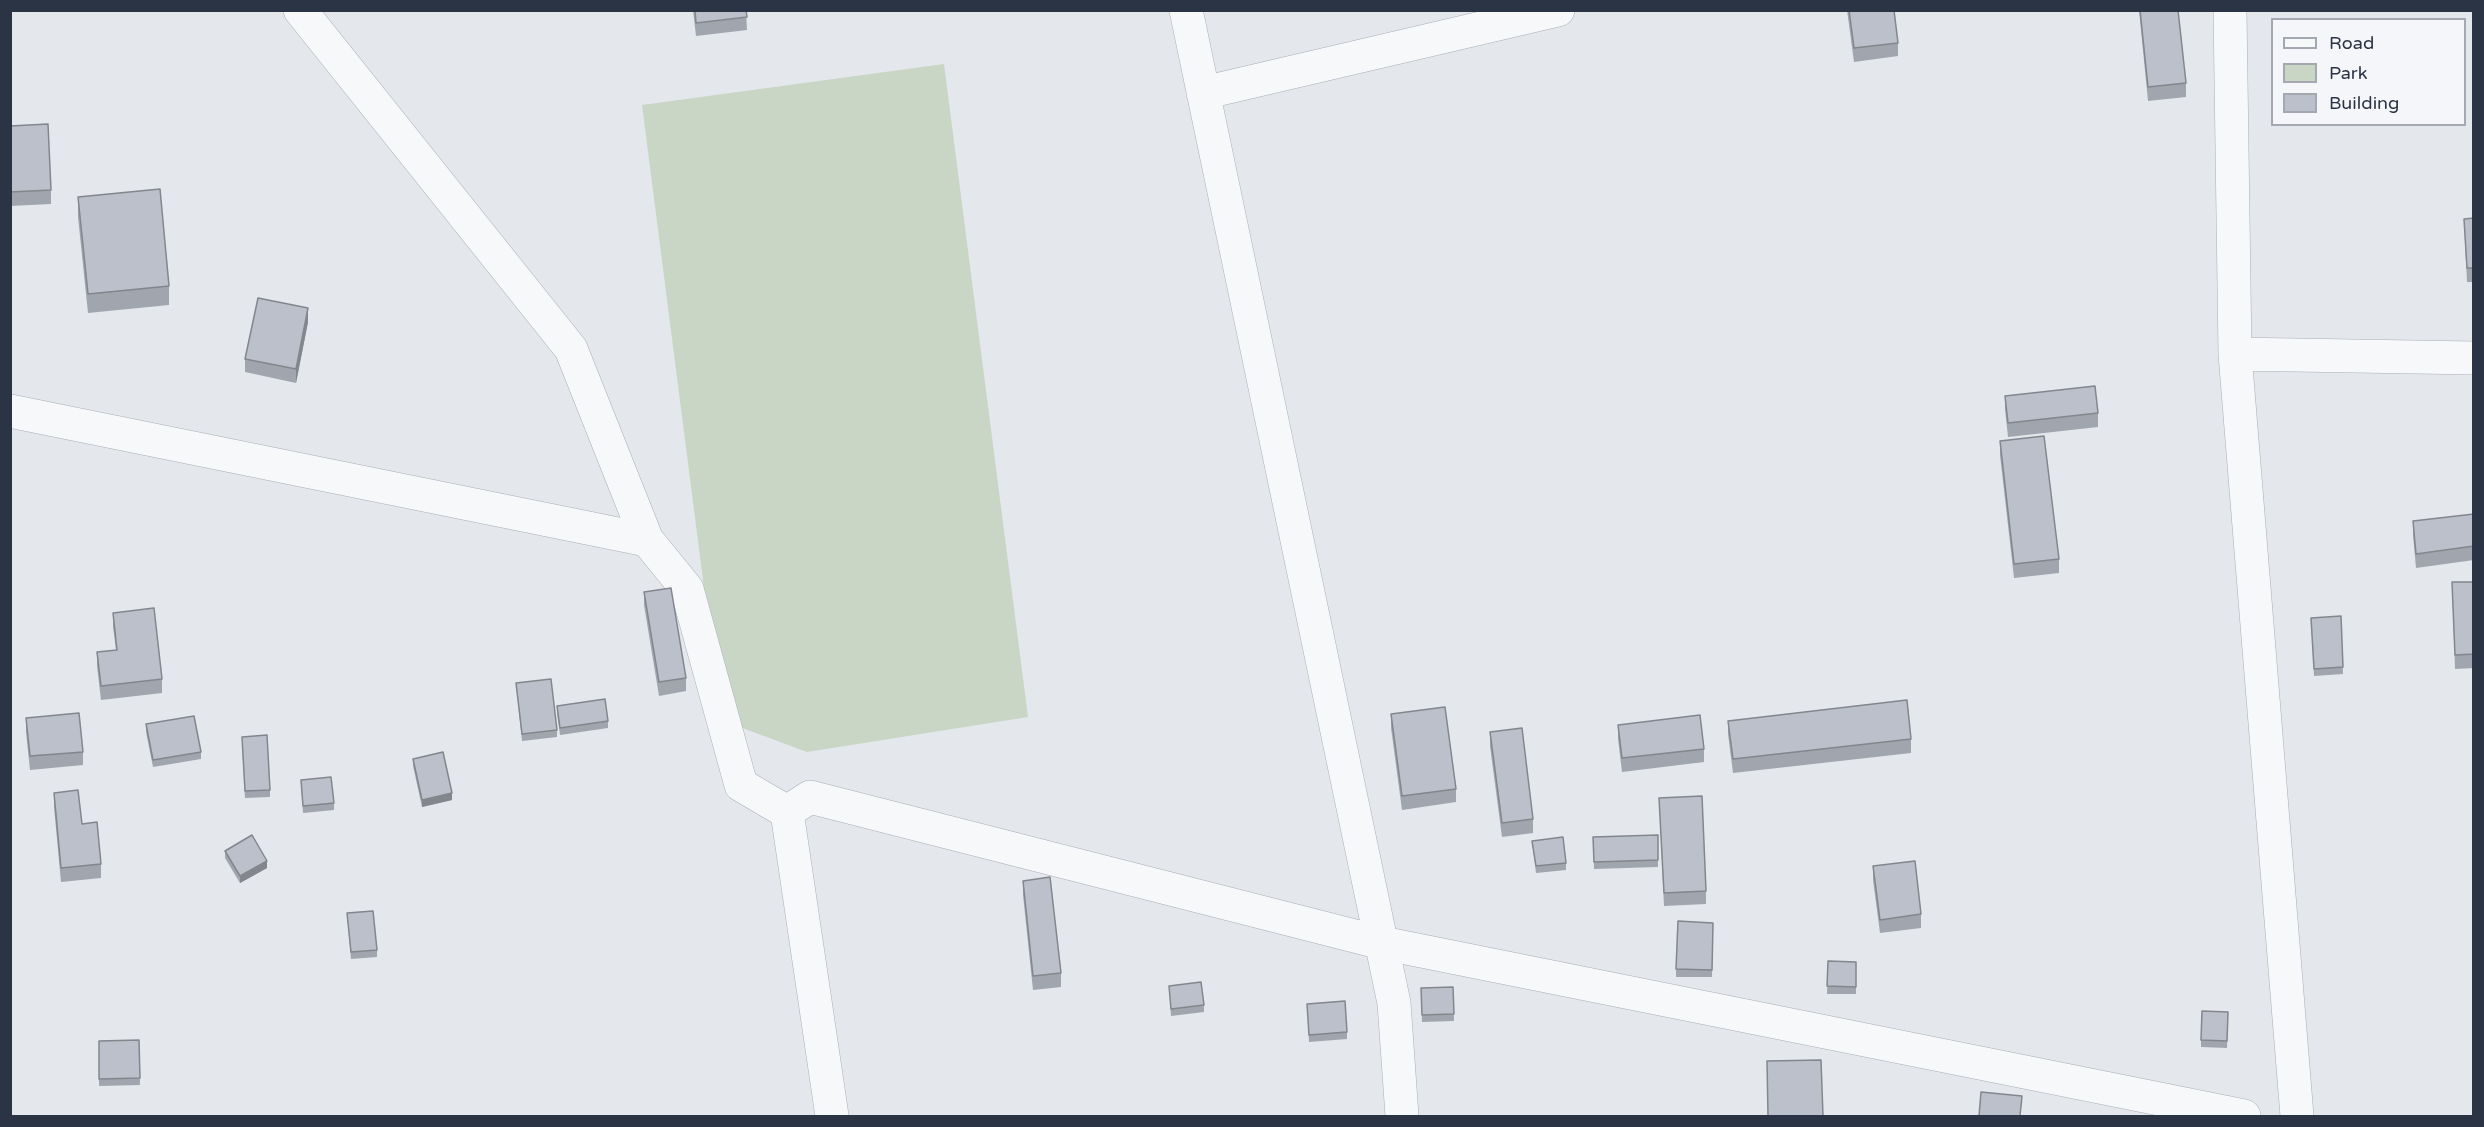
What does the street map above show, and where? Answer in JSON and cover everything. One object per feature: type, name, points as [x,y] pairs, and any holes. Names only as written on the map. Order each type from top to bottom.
[{"type":"street","points":[[300,10],[571,349],[647,540],[687,589],[741,785],[787,812]]},
{"type":"street","points":[[1186,10],[1394,1002],[1402,1116]]},
{"type":"street","points":[[1203,93],[1558,10]]},
{"type":"street","points":[[2230,10],[2235,354],[2297,1116]]},
{"type":"street","points":[[2235,354],[2474,358]]},
{"type":"street","points":[[10,411],[647,540]]},
{"type":"street","points":[[787,812],[810,797],[1382,943],[2244,1116]]},
{"type":"street","points":[[787,812],[832,1116]]},
{"type":"green space","points":[[944,64],[1028,717],[807,752],[721,720],[642,105]]},
{"type":"building","points":[[695,10],[746,10],[747,17],[696,23]]},
{"type":"building","points":[[1849,10],[1894,10],[1898,43],[1854,48]]},
{"type":"building","points":[[2140,10],[2178,10],[2186,83],[2148,87]]},
{"type":"building","points":[[48,124],[51,190],[10,192],[10,126]]},
{"type":"building","points":[[160,189],[169,286],[88,294],[78,197]]},
{"type":"building","points":[[2474,218],[2474,268],[2467,268],[2464,219]]},
{"type":"building","points":[[258,298],[308,308],[296,369],[245,359]]},
{"type":"building","points":[[2095,386],[2098,413],[2008,423],[2005,396]]},
{"type":"building","points":[[2044,436],[2059,559],[2014,564],[2000,441]]},
{"type":"building","points":[[2474,514],[2474,546],[2416,554],[2413,521]]},
{"type":"building","points":[[2452,582],[2474,582],[2474,654],[2455,655]]},
{"type":"building","points":[[671,588],[686,678],[659,682],[644,592]]},
{"type":"building","points":[[154,608],[162,679],[101,686],[97,652],[117,650],[113,613]]},
{"type":"building","points":[[2341,616],[2343,667],[2314,669],[2311,618]]},
{"type":"building","points":[[551,679],[557,730],[522,734],[516,683]]},
{"type":"building","points":[[605,699],[608,721],[560,728],[557,706]]},
{"type":"building","points":[[1907,700],[1911,739],[1733,759],[1728,721]]},
{"type":"building","points":[[1445,707],[1456,789],[1402,796],[1391,714]]},
{"type":"building","points":[[79,713],[83,752],[30,756],[26,718]]},
{"type":"building","points":[[1700,715],[1704,749],[1622,758],[1618,725]]},
{"type":"building","points":[[194,716],[201,752],[153,760],[146,724]]},
{"type":"building","points":[[1522,728],[1533,819],[1502,823],[1490,732]]},
{"type":"building","points":[[267,735],[270,790],[245,791],[242,737]]},
{"type":"building","points":[[443,752],[452,793],[422,800],[413,759]]},
{"type":"building","points":[[331,777],[334,803],[303,806],[301,780]]},
{"type":"building","points":[[78,790],[82,824],[97,822],[101,864],[61,868],[54,793]]},
{"type":"building","points":[[1702,796],[1706,891],[1664,893],[1659,798]]},
{"type":"building","points":[[252,835],[267,861],[240,876],[225,851]]},
{"type":"building","points":[[1658,835],[1658,860],[1594,862],[1593,837]]},
{"type":"building","points":[[1563,837],[1566,863],[1536,866],[1532,841]]},
{"type":"building","points":[[1915,861],[1921,914],[1880,920],[1873,866]]},
{"type":"building","points":[[1050,877],[1061,973],[1033,976],[1023,881]]},
{"type":"building","points":[[373,911],[377,950],[351,952],[347,913]]},
{"type":"building","points":[[1678,921],[1713,923],[1712,970],[1676,969]]},
{"type":"building","points":[[1828,961],[1856,962],[1856,987],[1827,986]]},
{"type":"building","points":[[1201,982],[1204,1005],[1171,1009],[1169,986]]},
{"type":"building","points":[[1453,987],[1454,1014],[1422,1015],[1421,988]]},
{"type":"building","points":[[1345,1001],[1347,1032],[1309,1035],[1307,1004]]},
{"type":"building","points":[[2202,1011],[2228,1012],[2227,1041],[2201,1040]]},
{"type":"building","points":[[139,1040],[140,1078],[99,1079],[99,1041]]},
{"type":"building","points":[[1821,1060],[1823,1116],[1768,1116],[1767,1061]]},
{"type":"building","points":[[1981,1092],[2022,1096],[2020,1116],[1979,1116]]}]
